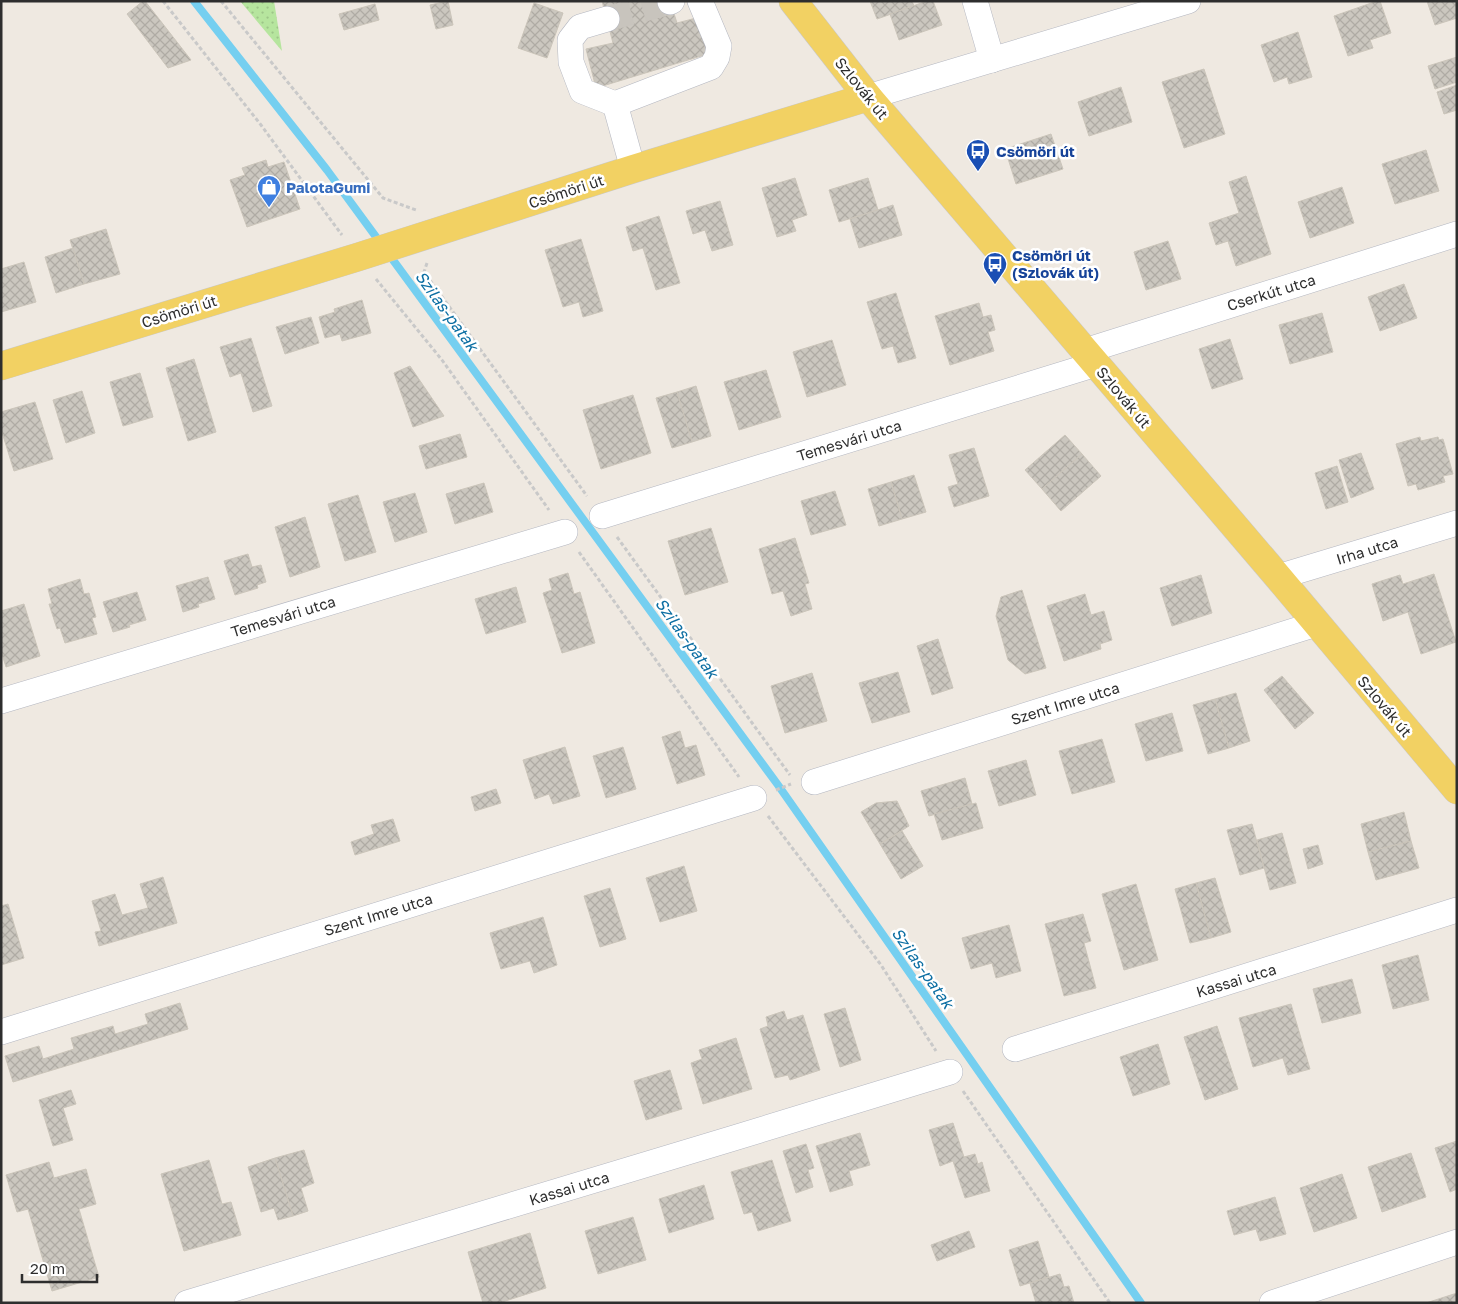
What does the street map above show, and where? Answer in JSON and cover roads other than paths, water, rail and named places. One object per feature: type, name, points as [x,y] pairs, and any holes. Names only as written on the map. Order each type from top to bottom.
[{"type":"main road","name":"Szlovák út","points":[[793,1],[868,97],[1278,577],[1457,790]]},
{"type":"main road","name":"Csömöri út","points":[[1,366],[358,257],[868,97]]},
{"type":"street","points":[[607,19],[580,27],[570,40],[571,62],[582,91],[615,104],[711,67],[717,57],[719,46],[700,1]]},
{"type":"street","points":[[975,1],[992,60]]},
{"type":"street","name":"Csömöri út","points":[[868,97],[1188,1]]},
{"type":"street","points":[[615,104],[633,170]]},
{"type":"street","name":"Cserkút utca","points":[[1091,358],[1457,234]]},
{"type":"street","name":"Temesvári utca","points":[[602,516],[1091,358]]},
{"type":"street","name":"Irha utca","points":[[1278,577],[1457,523]]},
{"type":"street","name":"Temesvári utca","points":[[1,701],[565,532]]},
{"type":"street","name":"Szent Imre utca","points":[[814,782],[1316,624]]},
{"type":"street","name":"Szent Imre utca","points":[[1,1032],[754,798]]},
{"type":"street","name":"Kassai utca","points":[[1015,1049],[1457,910]]},
{"type":"street","name":"Kassai utca","points":[[187,1303],[950,1072]]},
{"type":"street","points":[[1272,1303],[1457,1242]]},
{"type":"waterway","name":"Szilas-patak","points":[[194,1],[327,170],[778,785],[1141,1303]]},
{"type":"tunnel","points":[[607,19],[670,2]]},
{"type":"place","name":"Csömöri út","points":[[978,172]]},
{"type":"place","name":"PalotaGumi","points":[[269,208]]},
{"type":"place","name":"Csömöri út (Szlovák út)","points":[[995,285]]}]
